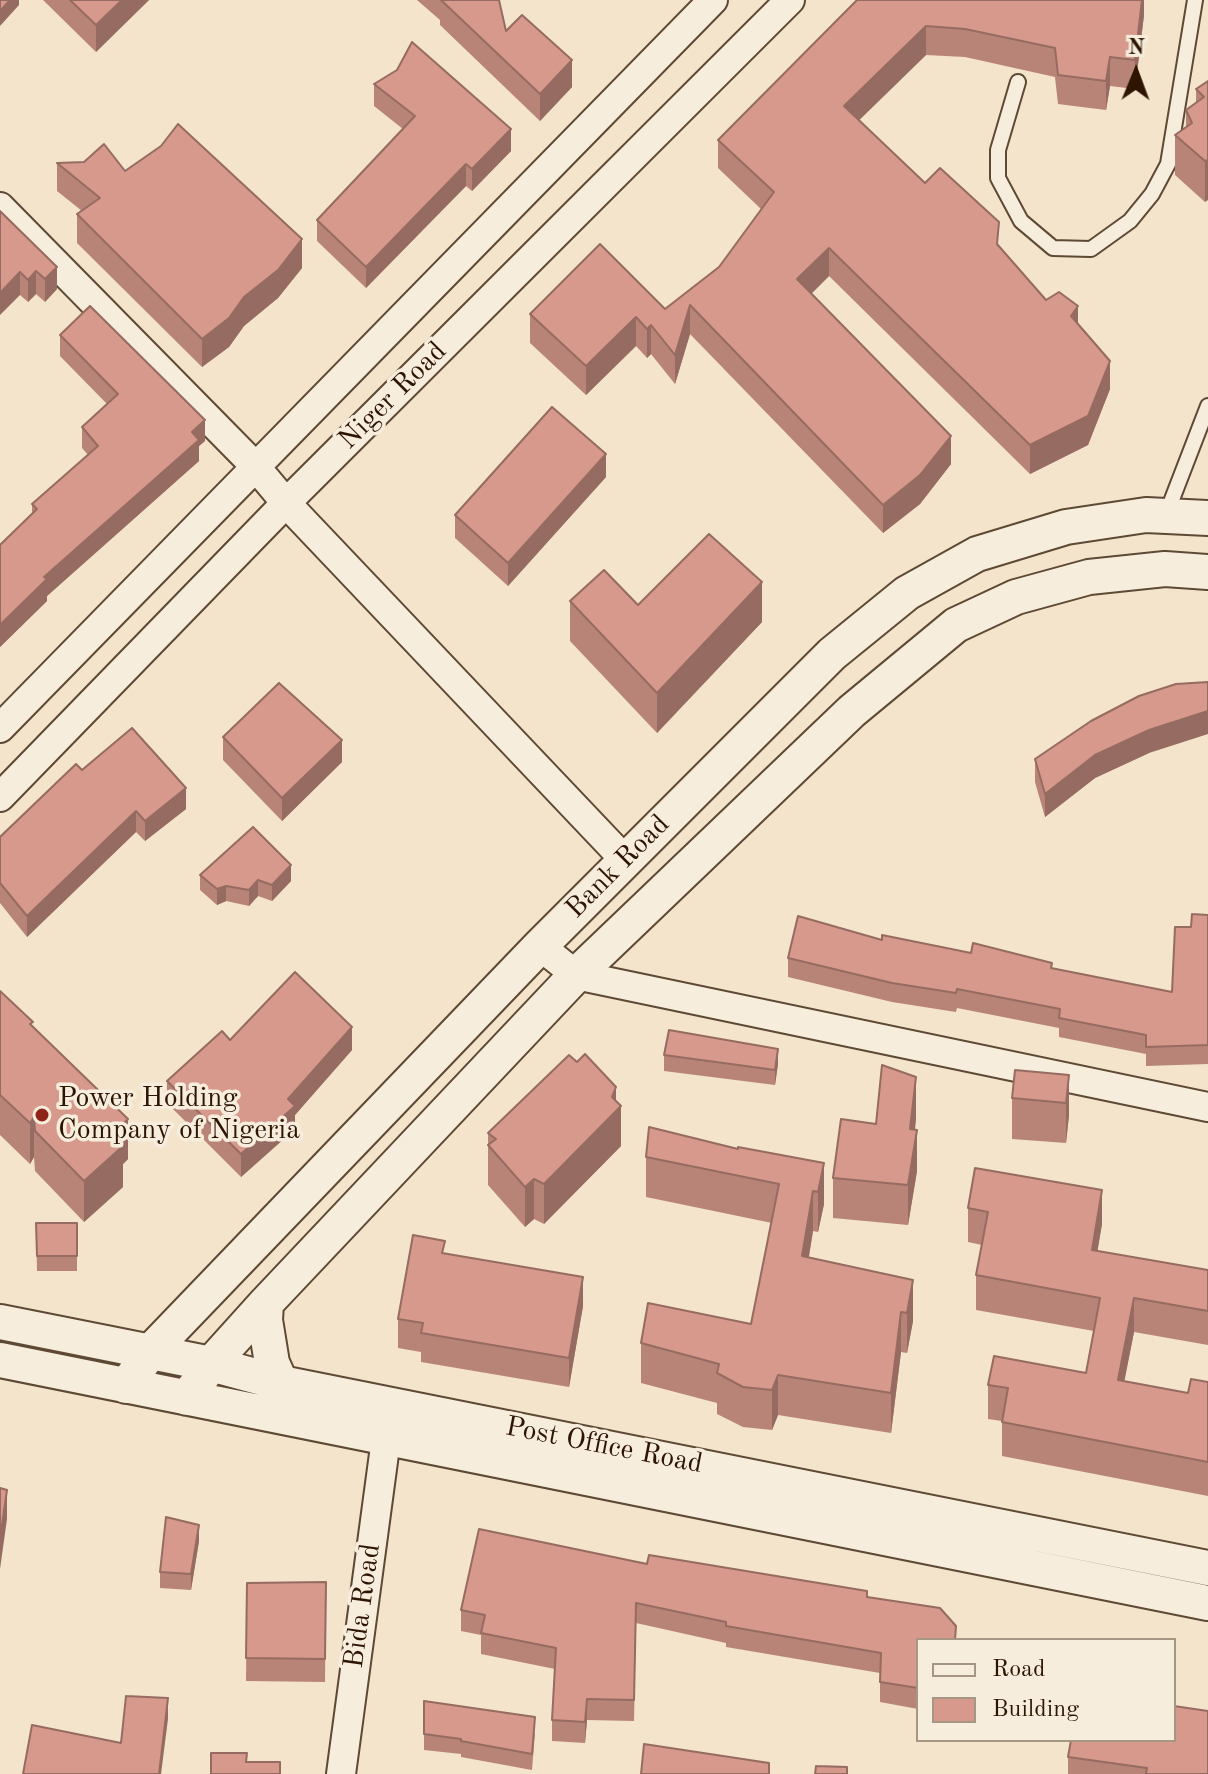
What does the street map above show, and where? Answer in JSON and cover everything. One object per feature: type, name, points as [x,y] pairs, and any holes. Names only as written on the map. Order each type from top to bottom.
[{"type":"street","name":"Niger Road","points":[[0,728],[713,0]]},
{"type":"street","name":"Niger Road","points":[[0,797],[286,503],[790,0]]},
{"type":"street","points":[[0,207],[255,466],[286,503],[625,860]]},
{"type":"street","name":"Bank Road","points":[[126,1386],[150,1352],[540,946],[832,654],[907,593],[977,554],[1066,527],[1146,515],[1208,518]]},
{"type":"street","name":"Bank Road","points":[[187,1398],[211,1364],[266,1303],[576,975],[852,711],[956,625],[1016,597],[1089,577],[1165,569],[1208,572]]},
{"type":"street","points":[[540,946],[576,975],[1208,1107]]},
{"type":"street","points":[[266,1303],[265,1320],[272,1363],[281,1383]]},
{"type":"street","name":"Post Office Road","points":[[0,1322],[211,1364],[281,1383],[1208,1568]]},
{"type":"street","name":"Post Office Road","points":[[0,1360],[1208,1603]]},
{"type":"street","name":"Bida Road","points":[[341,1774],[386,1439]]},
{"type":"lane","points":[[1018,82],[998,150],[998,178],[1021,221],[1053,248],[1091,249],[1130,221],[1152,194],[1168,164],[1195,0]]},
{"type":"lane","points":[[1166,515],[1208,406]]},
{"type":"building","points":[[0,0],[10,0],[0,11]]},
{"type":"building","points":[[70,0],[122,0],[96,25]]},
{"type":"building","points":[[441,0],[499,0],[506,31],[522,15],[572,60],[540,94]]},
{"type":"building","points":[[857,0],[1142,0],[1135,60],[1110,57],[1106,81],[1058,75],[1055,48],[965,29],[926,26],[844,106],[925,183],[940,168],[999,222],[997,244],[1046,300],[1059,292],[1078,306],[1071,316],[1110,361],[1088,416],[1030,445],[829,248],[797,279],[951,436],[920,475],[883,505],[690,305],[675,355],[651,325],[647,329],[636,317],[586,366],[530,314],[600,244],[665,309],[719,267],[774,192],[718,140]]},
{"type":"building","points":[[412,42],[511,129],[472,169],[466,164],[366,267],[317,220],[415,116],[374,84],[397,70]]},
{"type":"building","points":[[1208,81],[1208,160],[1205,161],[1175,135],[1192,123],[1186,110],[1204,97],[1196,89]]},
{"type":"building","points":[[178,124],[302,239],[278,270],[244,297],[229,318],[202,339],[77,214],[100,198],[57,163],[84,162],[104,144],[125,171],[161,146]]},
{"type":"building","points":[[0,211],[57,267],[45,279],[36,271],[28,280],[20,272],[0,293]]},
{"type":"building","points":[[90,306],[205,420],[192,432],[199,440],[44,577],[47,579],[0,625],[0,545],[37,509],[32,504],[98,446],[82,427],[118,394],[60,335]]},
{"type":"building","points":[[552,407],[606,454],[508,563],[455,515]]},
{"type":"building","points":[[709,534],[762,582],[657,693],[570,601],[604,570],[638,605]]},
{"type":"building","points":[[1208,682],[1208,711],[1149,730],[1095,755],[1045,794],[1035,759],[1091,721],[1139,696],[1176,684]]},
{"type":"building","points":[[279,683],[342,740],[282,798],[223,737]]},
{"type":"building","points":[[132,728],[186,788],[145,821],[136,811],[27,916],[0,883],[0,837],[76,764],[82,770]]},
{"type":"building","points":[[253,827],[291,865],[272,885],[258,880],[249,890],[226,886],[217,889],[200,875]]},
{"type":"building","points":[[1192,914],[1208,915],[1208,1045],[1146,1047],[1146,1035],[1059,1018],[1060,1009],[957,989],[956,993],[892,983],[788,958],[798,916],[882,940],[882,935],[971,953],[973,943],[1052,963],[1051,968],[1172,992],[1175,927],[1191,927]]},
{"type":"building","points":[[295,972],[352,1027],[288,1099],[295,1106],[241,1154],[167,1081],[222,1031],[230,1040]]},
{"type":"building","points":[[0,991],[128,1119],[113,1135],[123,1146],[84,1181],[35,1131],[34,1117],[30,1123],[0,1095]]},
{"type":"building","points":[[669,1030],[778,1049],[775,1070],[664,1055]]},
{"type":"building","points":[[585,1054],[616,1087],[612,1097],[621,1106],[544,1184],[534,1179],[525,1187],[488,1145],[496,1139],[488,1133],[569,1055],[577,1062]]},
{"type":"building","points":[[882,1065],[916,1077],[910,1129],[917,1130],[908,1185],[833,1178],[841,1119],[876,1124]]},
{"type":"building","points":[[1015,1070],[1069,1075],[1066,1103],[1012,1098]]},
{"type":"building","points":[[649,1127],[738,1149],[824,1163],[818,1192],[813,1191],[802,1256],[913,1280],[907,1313],[901,1312],[891,1393],[778,1375],[772,1390],[743,1387],[717,1373],[719,1364],[641,1343],[648,1303],[751,1324],[779,1184],[646,1157]]},
{"type":"building","points":[[975,1168],[1102,1190],[1092,1250],[1208,1270],[1208,1311],[1134,1298],[1118,1380],[1188,1393],[1191,1379],[1208,1382],[1208,1462],[1002,1422],[1008,1388],[988,1385],[994,1356],[1086,1373],[1100,1298],[976,1275],[988,1212],[968,1208]]},
{"type":"building","points":[[36,1223],[77,1223],[77,1256],[37,1256]]},
{"type":"building","points":[[413,1235],[445,1241],[442,1253],[583,1277],[569,1358],[421,1333],[423,1323],[398,1319]]},
{"type":"building","points":[[0,1488],[7,1490],[0,1539]]},
{"type":"building","points":[[166,1517],[199,1525],[191,1574],[160,1572]]},
{"type":"building","points":[[479,1529],[647,1564],[649,1555],[867,1591],[867,1597],[940,1608],[956,1626],[955,1638],[916,1638],[916,1688],[880,1682],[881,1653],[726,1626],[726,1622],[636,1603],[634,1700],[587,1699],[585,1722],[552,1720],[556,1648],[481,1633],[485,1615],[461,1610]]},
{"type":"building","points":[[326,1582],[325,1659],[246,1658],[247,1583]]},
{"type":"building","points":[[126,1696],[168,1698],[159,1774],[23,1774],[32,1725],[121,1743]]},
{"type":"building","points":[[424,1701],[535,1717],[532,1754],[424,1734]]},
{"type":"building","points":[[1176,1706],[1208,1711],[1208,1774],[1146,1774],[1147,1768],[1068,1757],[1071,1742],[1176,1742]]},
{"type":"building","points":[[644,1744],[769,1763],[769,1774],[641,1774]]},
{"type":"building","points":[[211,1753],[247,1753],[246,1762],[280,1762],[280,1774],[211,1774]]},
{"type":"building","points":[[816,1766],[847,1767],[847,1774],[815,1774]]},
{"type":"place","name":"Power Holding Company of Nigeria","points":[[42,1115]]}]
